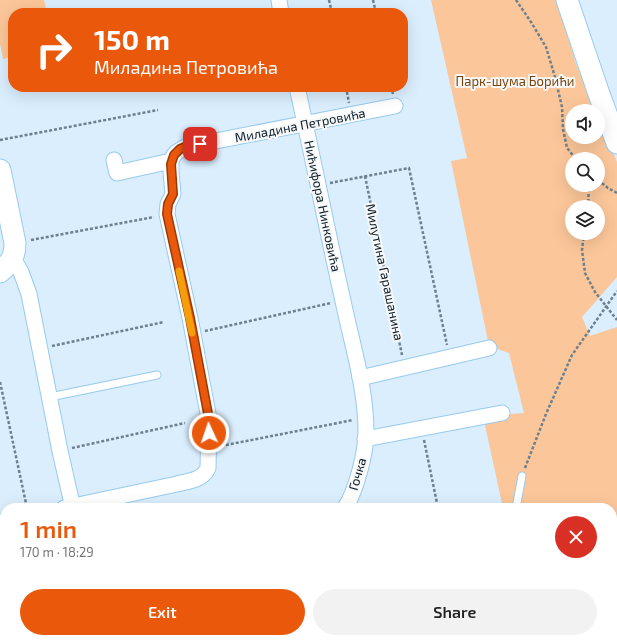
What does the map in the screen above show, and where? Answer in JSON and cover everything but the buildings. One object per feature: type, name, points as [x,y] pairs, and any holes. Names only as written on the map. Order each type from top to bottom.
[{"type":"main road","points":[[567,0],[617,143]]},
{"type":"main road","points":[[0,170],[9,258]]},
{"type":"street","name":"Нићифора Нинковића","points":[[298,92],[360,378],[365,418],[365,439]]},
{"type":"street","name":"Миладина Петровића","points":[[171,161],[177,152],[185,147],[395,106]]},
{"type":"street","points":[[89,503],[199,478],[206,473],[208,468],[209,419],[167,214],[168,204],[173,194],[171,161],[121,171]]},
{"type":"street","points":[[9,258],[21,272],[28,294],[50,397],[69,503]]},
{"type":"street","points":[[360,378],[489,348]]},
{"type":"street","points":[[365,439],[502,413]]},
{"type":"street","name":"Гочка","points":[[348,503],[357,478],[365,439]]},
{"type":"lane","points":[[50,397],[157,375]]},
{"type":"lane","points":[[517,503],[522,476]]},
{"type":"path","points":[[516,0],[546,47],[562,107],[563,129],[568,148],[571,152]]},
{"type":"path","points":[[0,140],[158,110]]},
{"type":"path","points":[[318,186],[409,168],[449,357]]},
{"type":"path","name":"Милутина Гарашанина","points":[[365,176],[405,367]]},
{"type":"path","points":[[605,186],[617,194]]},
{"type":"path","points":[[9,258],[167,214]]},
{"type":"path","points":[[583,240],[582,250],[585,273],[595,292],[617,320]]},
{"type":"path","points":[[522,476],[546,414],[572,355],[617,291]]},
{"type":"path","points":[[192,333],[343,301]]},
{"type":"path","points":[[39,348],[164,322]]},
{"type":"path","points":[[0,382],[26,503]]},
{"type":"path","points":[[209,448],[365,418]]},
{"type":"path","points":[[60,451],[185,423]]},
{"type":"path","points":[[421,428],[437,503]]},
{"type":"green space","points":[[0,0],[44,0],[46,8],[8,8],[8,58],[3,59],[0,44]]},
{"type":"green space","name":"Парк-шума Борићи","points":[[431,0],[557,0],[576,64],[593,104],[565,104],[565,144],[605,144],[605,134],[617,162],[617,277],[582,317],[590,336],[617,327],[617,503],[502,503],[483,416],[524,413],[509,353],[489,346],[451,161],[467,158]]},
{"type":"slow traffic","points":[[179,271],[192,333]]},
{"type":"route","points":[[200,144],[180,149],[171,161],[173,194],[168,204],[167,214],[190,318],[210,425],[209,433]]}]
